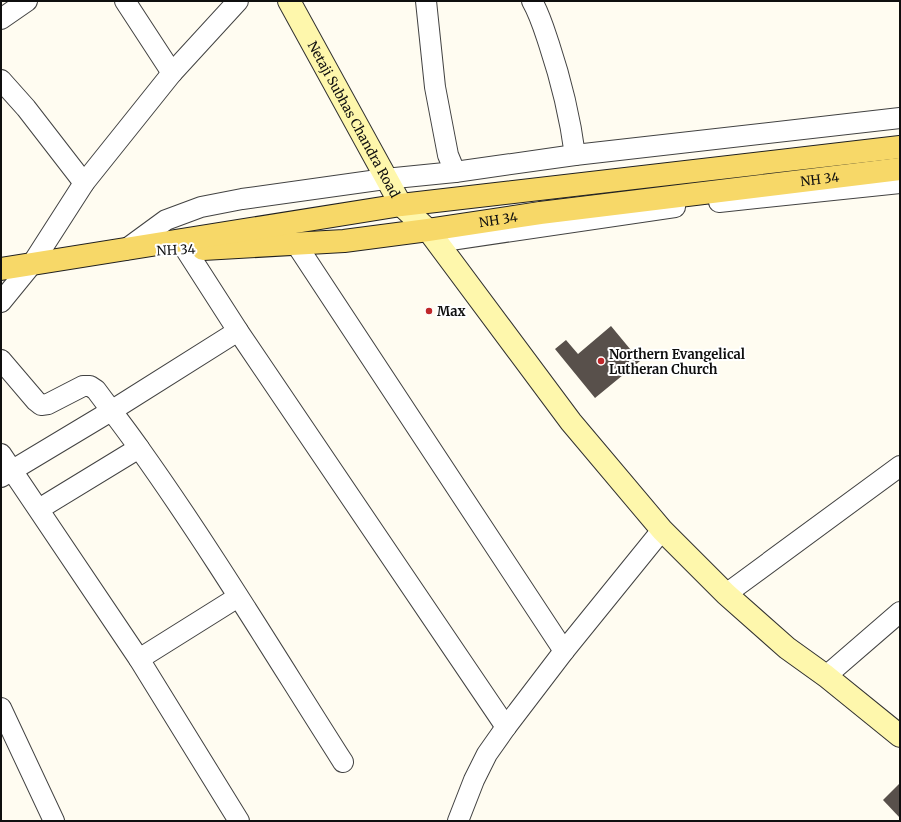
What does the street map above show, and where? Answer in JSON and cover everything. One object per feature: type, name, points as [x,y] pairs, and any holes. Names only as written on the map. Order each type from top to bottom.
[{"type":"main road","name":"Netaji Subhas Chandra Road","points":[[289,1],[385,179],[401,205],[432,236],[572,422],[662,530],[726,594],[787,648],[826,676],[900,736]]},
{"type":"main road","points":[[1,269],[401,205],[900,147]]},
{"type":"main road","name":"NH 34","points":[[96,255],[432,236],[540,213],[900,170]]},
{"type":"street","points":[[1,19],[27,1]]},
{"type":"street","points":[[125,1],[172,73]]},
{"type":"street","points":[[1,302],[32,264],[84,183],[172,73],[238,1]]},
{"type":"street","points":[[426,1],[435,88],[448,155],[455,172]]},
{"type":"street","points":[[532,1],[539,13],[558,69],[575,155]]},
{"type":"street","points":[[1,80],[26,108],[84,183]]},
{"type":"street","points":[[124,250],[166,220],[201,207],[242,199],[575,155],[900,118]]},
{"type":"street","points":[[432,236],[684,206],[900,183]]},
{"type":"street","points":[[296,244],[564,650]]},
{"type":"street","points":[[186,250],[238,331],[506,727]]},
{"type":"street","points":[[7,474],[238,331]]},
{"type":"street","points":[[1,360],[41,405],[48,404],[83,386],[90,386],[96,390],[139,448],[238,597],[343,762]]},
{"type":"street","points":[[39,509],[139,448]]},
{"type":"street","points":[[1,454],[7,474],[39,509],[139,659],[239,821]]},
{"type":"street","points":[[726,594],[900,466]]},
{"type":"street","points":[[458,821],[474,780],[487,754],[564,650],[662,530]]},
{"type":"street","points":[[139,659],[238,597]]},
{"type":"street","points":[[826,676],[900,612]]},
{"type":"street","points":[[1,708],[54,821]]},
{"type":"building","points":[[611,326],[640,361],[595,398],[555,349],[566,340],[578,354]]},
{"type":"building","points":[[900,783],[900,818],[883,800]]},
{"type":"place","name":"Max","points":[[429,311]]},
{"type":"place","name":"Northern Evangelical Lutheran Church","points":[[601,361]]}]
